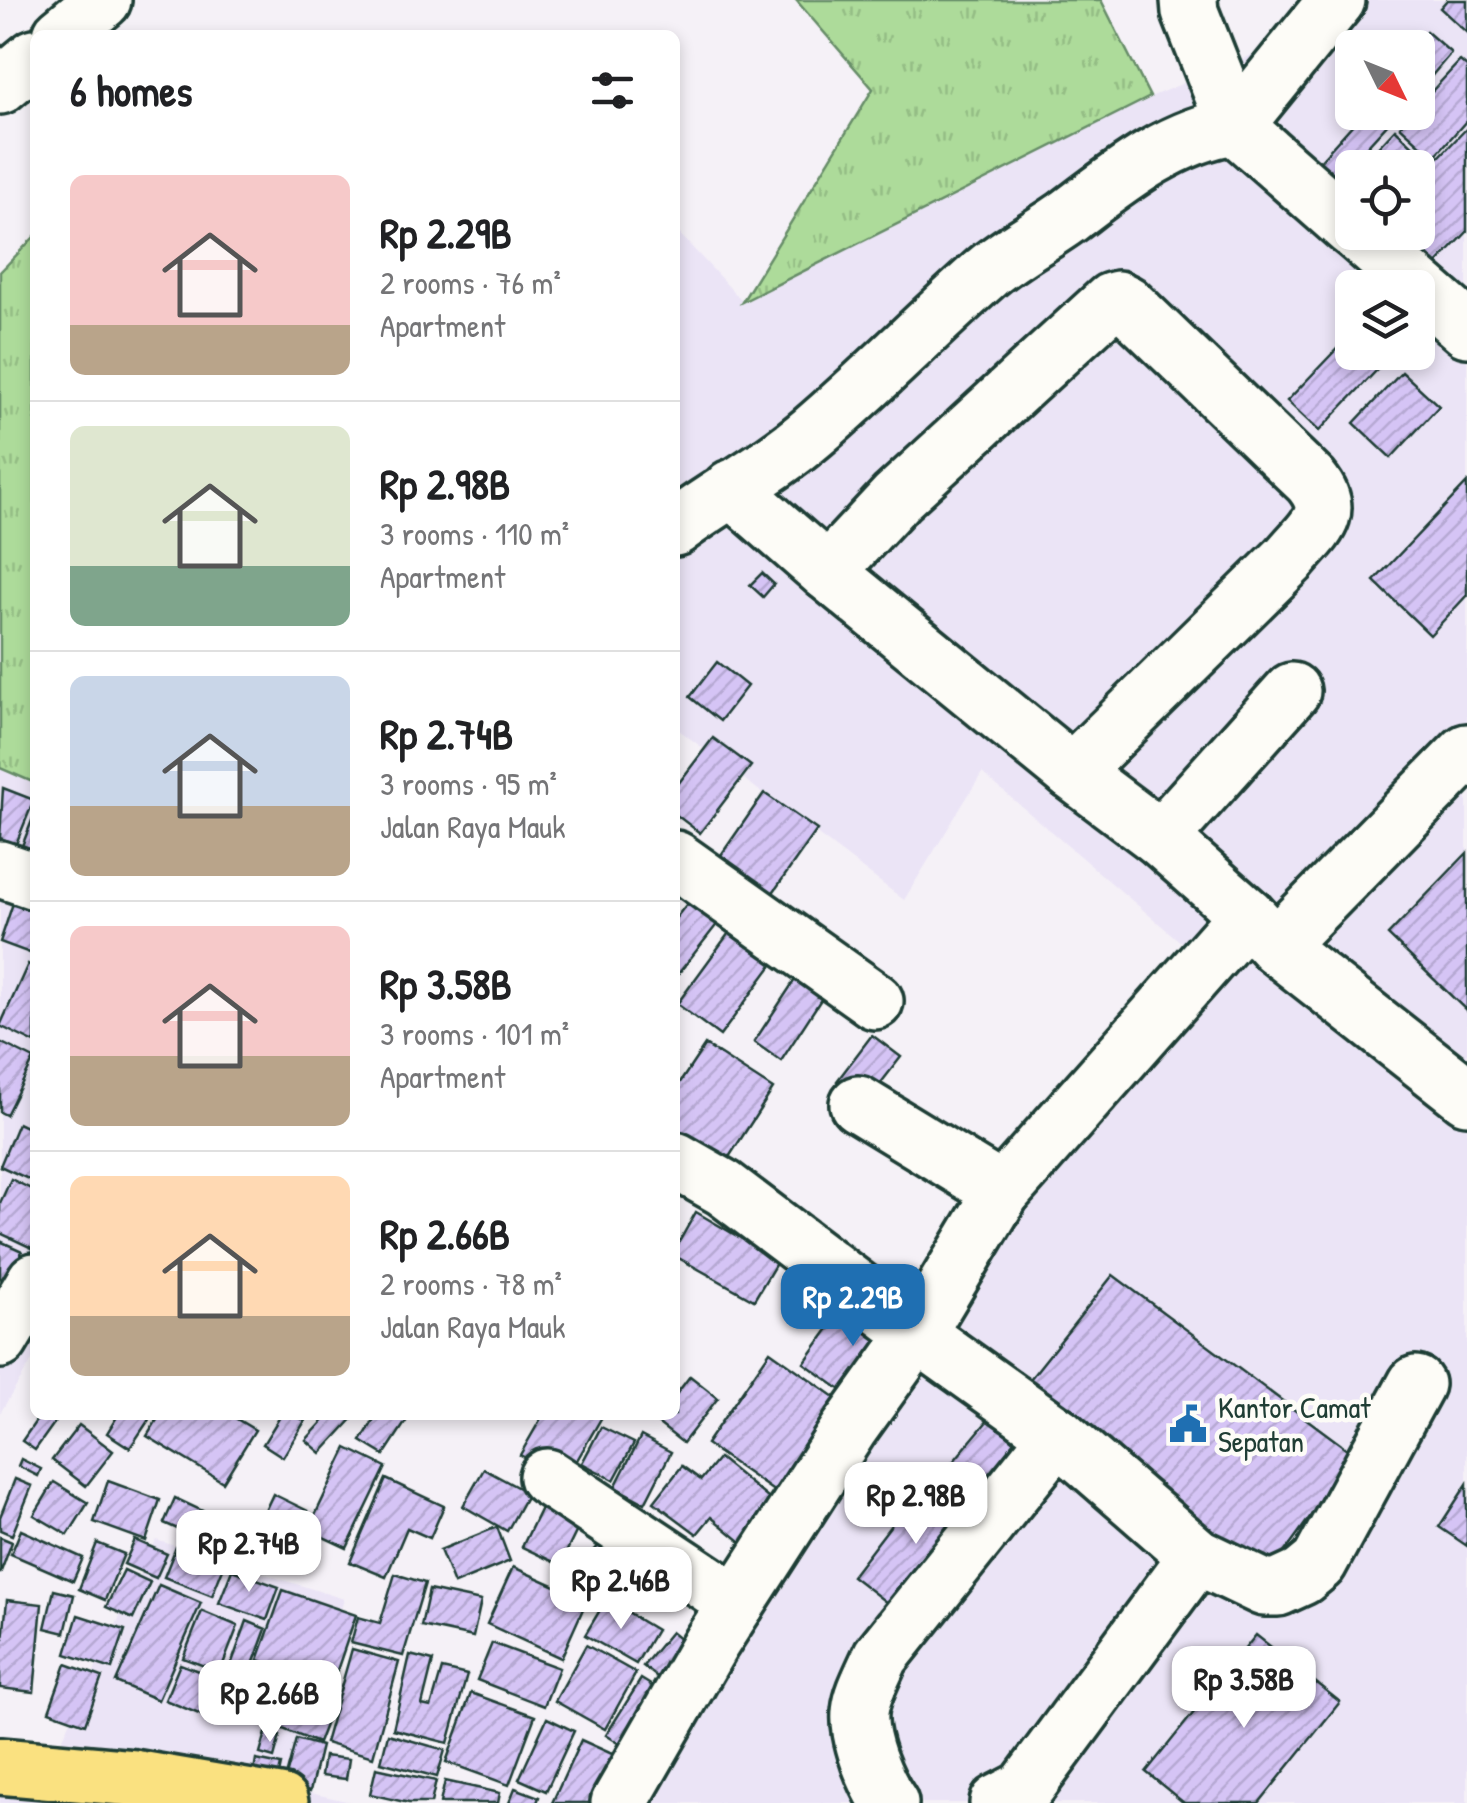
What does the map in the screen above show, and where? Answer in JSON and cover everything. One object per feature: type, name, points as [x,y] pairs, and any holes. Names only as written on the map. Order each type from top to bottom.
[{"type":"main road","points":[[0,1766],[134,1778],[280,1803]]},
{"type":"street","points":[[67,30],[103,0]]},
{"type":"street","points":[[1188,0],[1235,126],[1335,214]]},
{"type":"street","points":[[680,524],[731,488],[770,467],[810,435],[991,269],[1169,148],[1206,130],[1235,126],[1338,0]]},
{"type":"street","points":[[0,86],[30,61]]},
{"type":"street","points":[[1376,250],[1467,329]]},
{"type":"street","points":[[827,572],[896,498],[1111,300],[1126,304],[1311,481],[1322,494],[1325,509],[1290,559],[1072,772]]},
{"type":"street","points":[[731,488],[827,572],[1072,772],[1160,838],[1261,931],[1467,1096]]},
{"type":"street","points":[[1160,838],[1292,691]]},
{"type":"street","points":[[618,1803],[678,1696],[849,1429],[917,1334],[1002,1192],[1261,931],[1467,752]]},
{"type":"street","points":[[680,863],[875,1000]]},
{"type":"street","points":[[0,869],[30,879]]},
{"type":"street","points":[[858,1104],[1002,1192]]},
{"type":"street","points":[[680,1163],[724,1188],[917,1334],[1058,1434],[1197,1556],[1264,1588],[1278,1588],[1302,1577],[1319,1563],[1416,1384]]},
{"type":"street","points":[[0,1340],[30,1289]]},
{"type":"street","points":[[890,1803],[876,1784],[857,1727],[873,1674],[882,1656],[1058,1434]]},
{"type":"street","points":[[547,1477],[737,1603]]},
{"type":"street","points":[[998,1803],[1026,1790],[1197,1556]]},
{"type":"shaded area","points":[[1343,0],[1467,0],[1467,1803],[629,1803],[1189,949],[982,773],[904,900],[680,731],[680,234],[743,302],[1150,97],[1324,25]]},
{"type":"shaded area","points":[[0,768],[30,781],[30,1364],[0,1413]]},
{"type":"shaded area","points":[[156,1540],[344,1599],[288,1788],[355,1803],[0,1803],[0,1741],[57,1750]]},
{"type":"green space","points":[[796,0],[1101,0],[1150,97],[742,302],[873,89]]},
{"type":"green space","points":[[30,241],[30,781],[0,768],[0,272]]},
{"type":"building","points":[[1447,0],[1467,0],[1467,33],[1440,8]]},
{"type":"building","points":[[1435,39],[1451,53],[1435,72]]},
{"type":"building","points":[[1460,61],[1467,67],[1467,120],[1435,156],[1435,150],[1426,150],[1404,130],[1435,130],[1435,88]]},
{"type":"building","points":[[1467,128],[1467,232],[1429,270],[1408,250],[1435,250],[1435,161]]},
{"type":"building","points":[[1348,130],[1382,130],[1363,150],[1335,150],[1335,179],[1318,163]]},
{"type":"building","points":[[1396,130],[1417,150],[1376,150]]},
{"type":"building","points":[[1335,351],[1335,370],[1377,370],[1319,431],[1287,401]]},
{"type":"building","points":[[1402,372],[1439,406],[1391,458],[1354,423]]},
{"type":"building","points":[[1467,483],[1467,595],[1430,635],[1374,581]]},
{"type":"building","points":[[762,573],[774,584],[763,597],[750,585]]},
{"type":"building","points":[[717,662],[747,686],[720,721],[690,697]]},
{"type":"building","points":[[713,738],[751,766],[700,833],[680,818],[680,781]]},
{"type":"building","points":[[3,788],[30,798],[30,810],[16,844],[0,838]]},
{"type":"building","points":[[764,793],[817,830],[772,894],[719,858]]},
{"type":"building","points":[[30,826],[30,849],[22,846]]},
{"type":"building","points":[[1467,853],[1467,1011],[1388,935]]},
{"type":"building","points":[[693,896],[722,918],[680,972],[680,913]]},
{"type":"building","points":[[14,900],[30,905],[30,953],[0,942]]},
{"type":"building","points":[[731,930],[775,961],[720,1036],[680,1006],[680,1000]]},
{"type":"building","points":[[28,964],[30,1041],[0,1026]]},
{"type":"building","points":[[802,969],[829,987],[781,1061],[754,1042]]},
{"type":"building","points":[[872,1035],[901,1057],[866,1102],[837,1081]]},
{"type":"building","points":[[0,1042],[30,1057],[30,1067],[6,1115],[0,1112]]},
{"type":"building","points":[[705,1045],[773,1089],[722,1168],[680,1140],[680,1082]]},
{"type":"building","points":[[18,1123],[30,1129],[30,1180],[0,1166]]},
{"type":"building","points":[[11,1179],[30,1188],[30,1247],[0,1233],[0,1203]]},
{"type":"building","points":[[696,1212],[778,1260],[754,1300],[680,1259],[680,1240]]},
{"type":"building","points":[[0,1241],[22,1251],[3,1294],[0,1293]]},
{"type":"building","name":"Kantor Camat Sepatan","points":[[1113,1275],[1355,1455],[1270,1572],[1019,1393]]},
{"type":"building","points":[[851,1298],[903,1336],[855,1400],[804,1363]]},
{"type":"building","points":[[770,1351],[852,1409],[788,1501],[706,1444]]},
{"type":"building","points":[[690,1376],[718,1398],[683,1443],[655,1421],[680,1420],[680,1389]]},
{"type":"building","points":[[989,1419],[1026,1451],[984,1500],[947,1469]]},
{"type":"building","points":[[37,1420],[56,1420],[35,1450],[22,1441]]},
{"type":"building","points":[[115,1420],[149,1420],[130,1448],[107,1433]]},
{"type":"building","points":[[157,1420],[238,1420],[255,1430],[223,1482],[147,1436]]},
{"type":"building","points":[[278,1420],[305,1421],[283,1457],[263,1444]]},
{"type":"building","points":[[324,1420],[351,1420],[321,1453],[306,1440]]},
{"type":"building","points":[[374,1420],[407,1420],[384,1455],[361,1441]]},
{"type":"building","points":[[540,1420],[600,1420],[565,1481],[520,1455]]},
{"type":"building","points":[[79,1425],[113,1451],[86,1486],[52,1460]]},
{"type":"building","points":[[601,1427],[634,1443],[614,1480],[582,1463]]},
{"type":"building","points":[[641,1436],[671,1452],[645,1503],[615,1487]]},
{"type":"building","points":[[347,1448],[386,1467],[347,1548],[308,1530]]},
{"type":"building","points":[[719,1458],[779,1507],[746,1546],[711,1517],[697,1534],[654,1502],[682,1466],[701,1480]]},
{"type":"building","points":[[21,1459],[41,1469],[38,1476],[18,1466]]},
{"type":"building","points":[[484,1469],[528,1493],[507,1531],[463,1506]]},
{"type":"building","points":[[927,1478],[979,1518],[904,1616],[852,1576]]},
{"type":"building","points":[[15,1479],[32,1486],[12,1535],[0,1530],[0,1517]]},
{"type":"building","points":[[386,1479],[444,1506],[430,1538],[407,1528],[386,1577],[350,1562]]},
{"type":"building","points":[[108,1481],[160,1500],[146,1541],[94,1522]]},
{"type":"building","points":[[54,1482],[88,1503],[68,1535],[34,1515]]},
{"type":"building","points":[[1467,1484],[1467,1546],[1439,1527]]},
{"type":"building","points":[[273,1494],[308,1511],[284,1564],[248,1547]]},
{"type":"building","points":[[175,1498],[209,1514],[198,1538],[164,1523]]},
{"type":"building","points":[[543,1504],[581,1522],[560,1565],[522,1547]]},
{"type":"building","points":[[497,1527],[510,1561],[454,1584],[440,1550]]},
{"type":"building","points":[[21,1530],[83,1558],[73,1581],[11,1554]]},
{"type":"building","points":[[0,1537],[12,1542],[0,1574]]},
{"type":"building","points":[[607,1537],[628,1557],[590,1596],[569,1577]]},
{"type":"building","points":[[135,1540],[167,1554],[156,1578],[124,1564]]},
{"type":"building","points":[[97,1543],[124,1554],[105,1600],[79,1589]]},
{"type":"building","points":[[176,1547],[224,1566],[212,1596],[164,1577]]},
{"type":"building","points":[[513,1567],[587,1600],[561,1658],[487,1624]]},
{"type":"building","points":[[124,1570],[150,1582],[133,1619],[106,1607]]},
{"type":"building","points":[[232,1570],[279,1587],[267,1620],[219,1603]]},
{"type":"building","points":[[395,1574],[425,1583],[403,1656],[351,1643],[358,1617],[380,1623]]},
{"type":"building","points":[[159,1585],[201,1603],[158,1700],[116,1682]]},
{"type":"building","points":[[54,1590],[74,1595],[65,1633],[45,1628]]},
{"type":"building","points":[[283,1590],[356,1615],[332,1685],[258,1660]]},
{"type":"building","points":[[429,1590],[481,1601],[473,1637],[421,1626]]},
{"type":"building","points":[[7,1600],[42,1604],[34,1692],[0,1688],[0,1640]]},
{"type":"building","points":[[606,1600],[656,1630],[636,1664],[585,1635]]},
{"type":"building","points":[[202,1611],[238,1626],[220,1672],[183,1658]]},
{"type":"building","points":[[78,1615],[125,1630],[112,1669],[66,1654]]},
{"type":"building","points":[[247,1621],[266,1629],[239,1703],[220,1695]]},
{"type":"building","points":[[671,1632],[692,1649],[665,1683],[643,1666]]},
{"type":"building","points":[[1256,1635],[1340,1702],[1259,1803],[1184,1803],[1146,1772]]},
{"type":"building","points":[[492,1643],[559,1668],[544,1706],[477,1680]]},
{"type":"building","points":[[586,1645],[636,1673],[605,1729],[555,1701]]},
{"type":"building","points":[[352,1649],[399,1662],[373,1757],[325,1743]]},
{"type":"building","points":[[410,1655],[433,1661],[422,1705],[431,1707],[442,1669],[467,1675],[448,1743],[393,1729]]},
{"type":"building","points":[[66,1664],[102,1677],[85,1724],[49,1711]]},
{"type":"building","points":[[180,1664],[219,1679],[204,1716],[165,1700]]},
{"type":"building","points":[[256,1664],[336,1696],[318,1743],[238,1711]]},
{"type":"building","points":[[641,1679],[670,1697],[635,1753],[606,1735]]},
{"type":"building","points":[[471,1693],[535,1716],[509,1785],[446,1762]]},
{"type":"building","points":[[547,1718],[574,1731],[546,1791],[519,1779]]},
{"type":"building","points":[[266,1733],[280,1736],[274,1758],[260,1754]]},
{"type":"building","points":[[388,1734],[445,1750],[437,1777],[381,1762]]},
{"type":"building","points":[[296,1739],[321,1746],[310,1791],[284,1784]]},
{"type":"building","points":[[581,1740],[621,1758],[601,1803],[552,1803]]},
{"type":"building","points":[[324,1756],[349,1759],[346,1779],[321,1776]]},
{"type":"building","points":[[256,1760],[281,1765],[277,1783],[253,1778]]},
{"type":"building","points":[[376,1768],[436,1781],[431,1803],[409,1803],[370,1794]]},
{"type":"building","points":[[445,1781],[500,1793],[498,1803],[440,1803]]},
{"type":"building","points":[[515,1788],[539,1797],[537,1803],[509,1803]]},
{"type":"place","name":"Kantor Camat Sepatan","points":[[1188,1424]]}]
